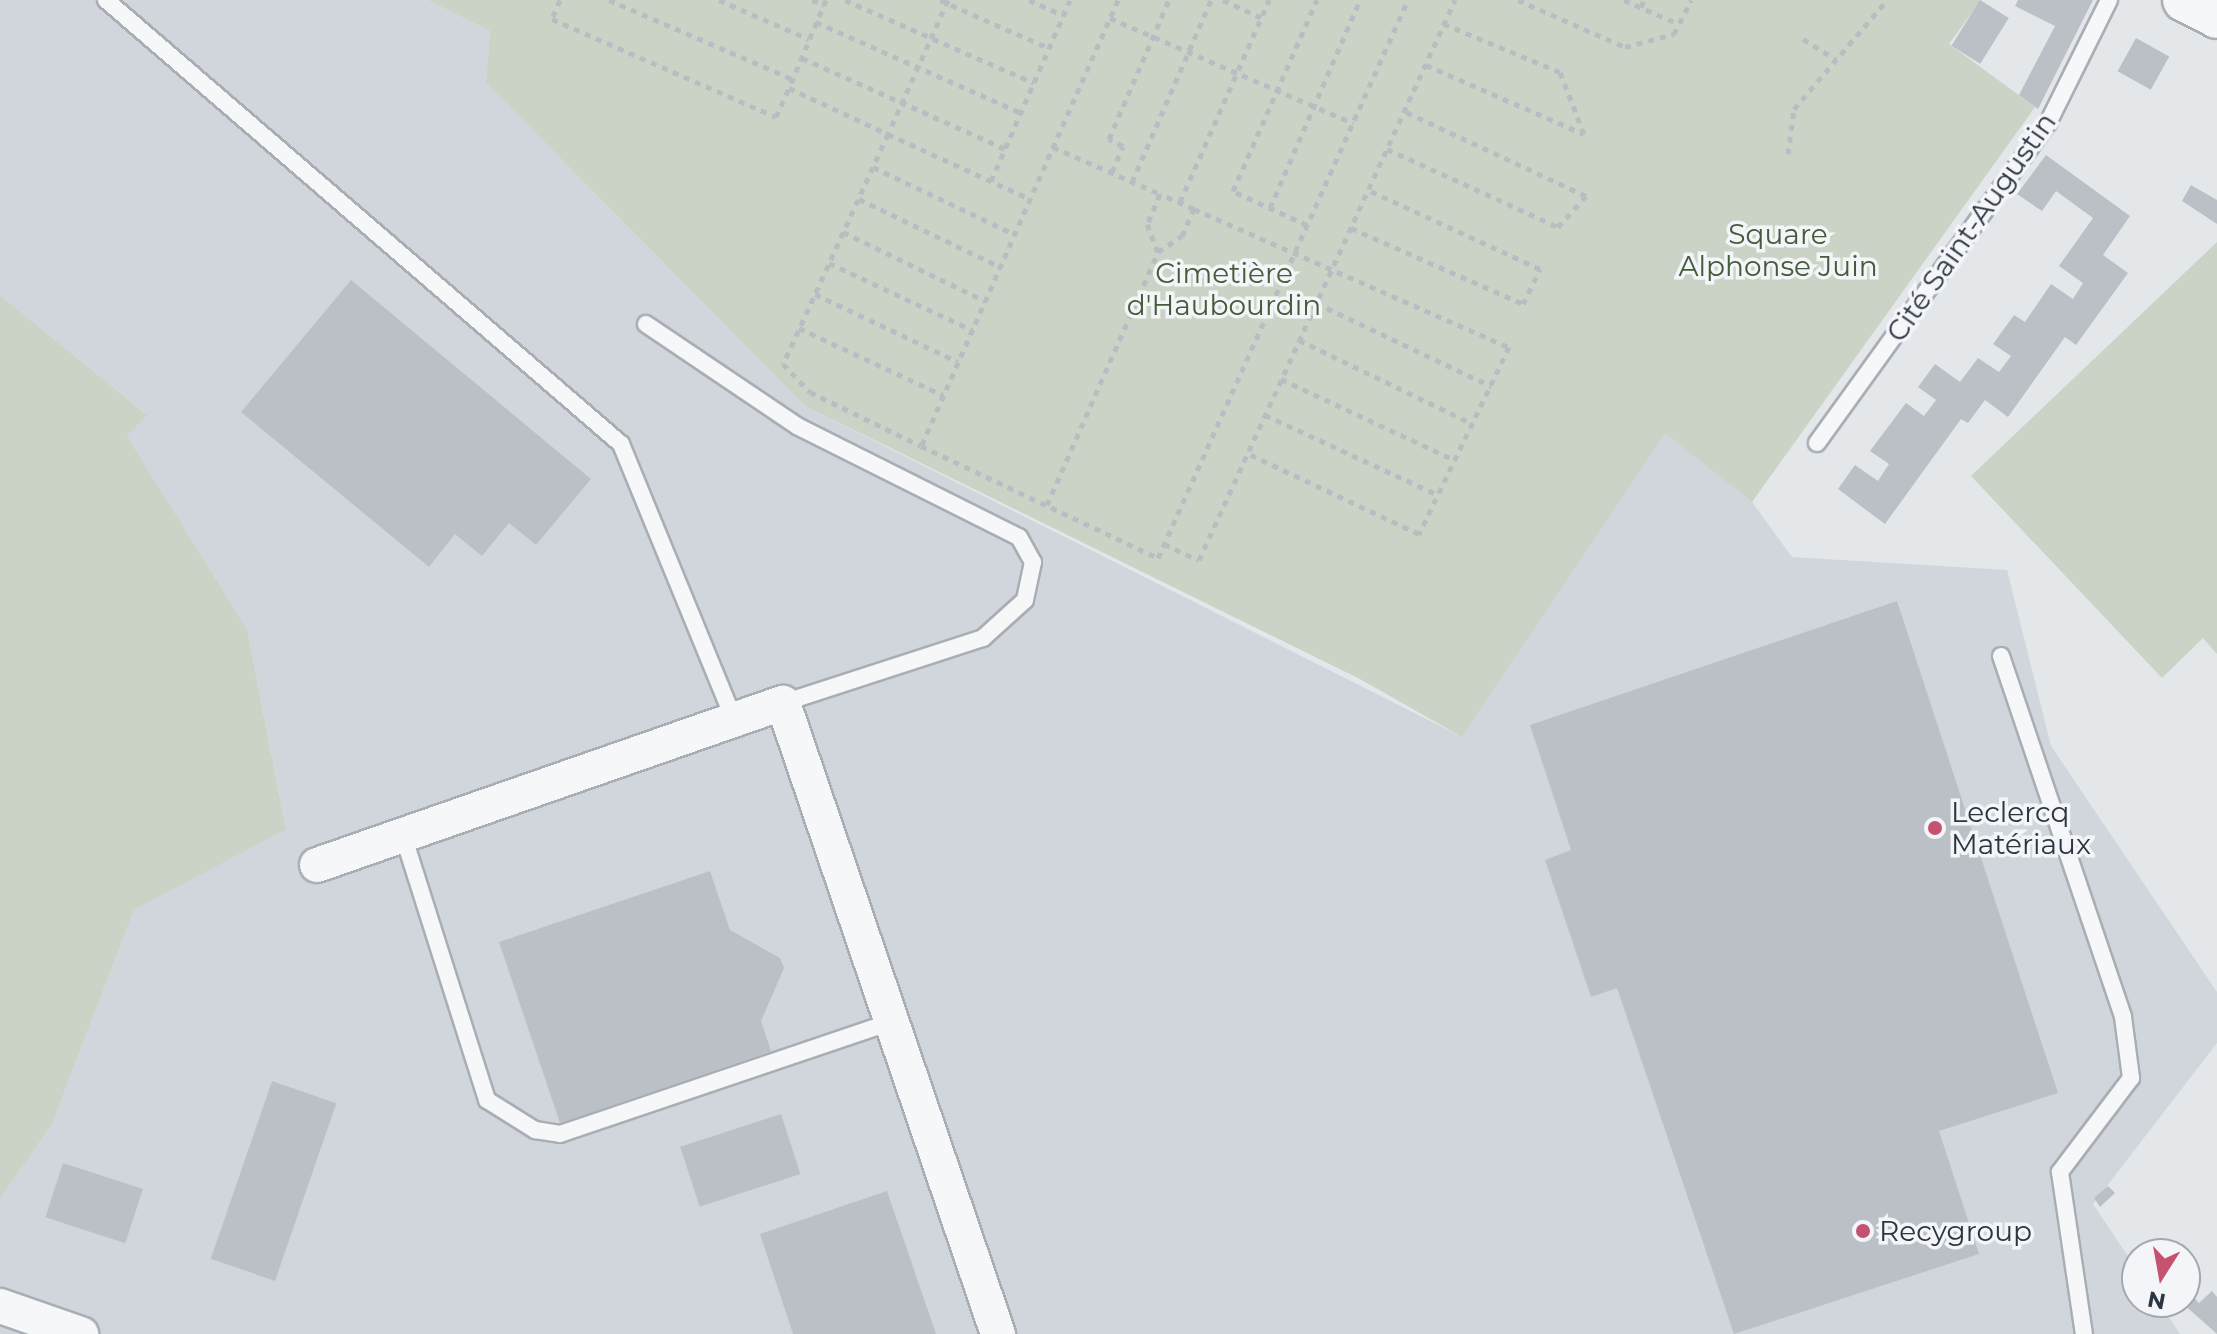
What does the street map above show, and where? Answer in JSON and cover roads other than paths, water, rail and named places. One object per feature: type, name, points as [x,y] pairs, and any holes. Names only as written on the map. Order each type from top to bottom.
[{"type":"street","points":[[2184,0],[2217,17]]},
{"type":"street","points":[[317,865],[783,703],[998,1334]]},
{"type":"street","points":[[0,1306],[81,1334]]},
{"type":"lane","points":[[106,0],[621,444],[734,720]]},
{"type":"lane","name":"Cité Saint-Augustin","points":[[1817,443],[2048,123],[2109,0]]},
{"type":"lane","points":[[646,324],[797,426],[1019,537],[1033,562],[1025,600],[983,638],[783,703]]},
{"type":"lane","points":[[2001,656],[2123,1017],[2131,1078],[2060,1172],[2084,1334]]},
{"type":"lane","points":[[403,835],[487,1100],[535,1130],[560,1134],[891,1022]]},
{"type":"place","name":"Leclercq Matériaux","points":[[1935,828]]},
{"type":"place","name":"Recygroup","points":[[1863,1231]]},
{"type":"park label","name":"Square Alphonse Juin","points":[[1778,250]]},
{"type":"park label","name":"Cimetière d'Haubourdin","points":[[1224,289]]}]
